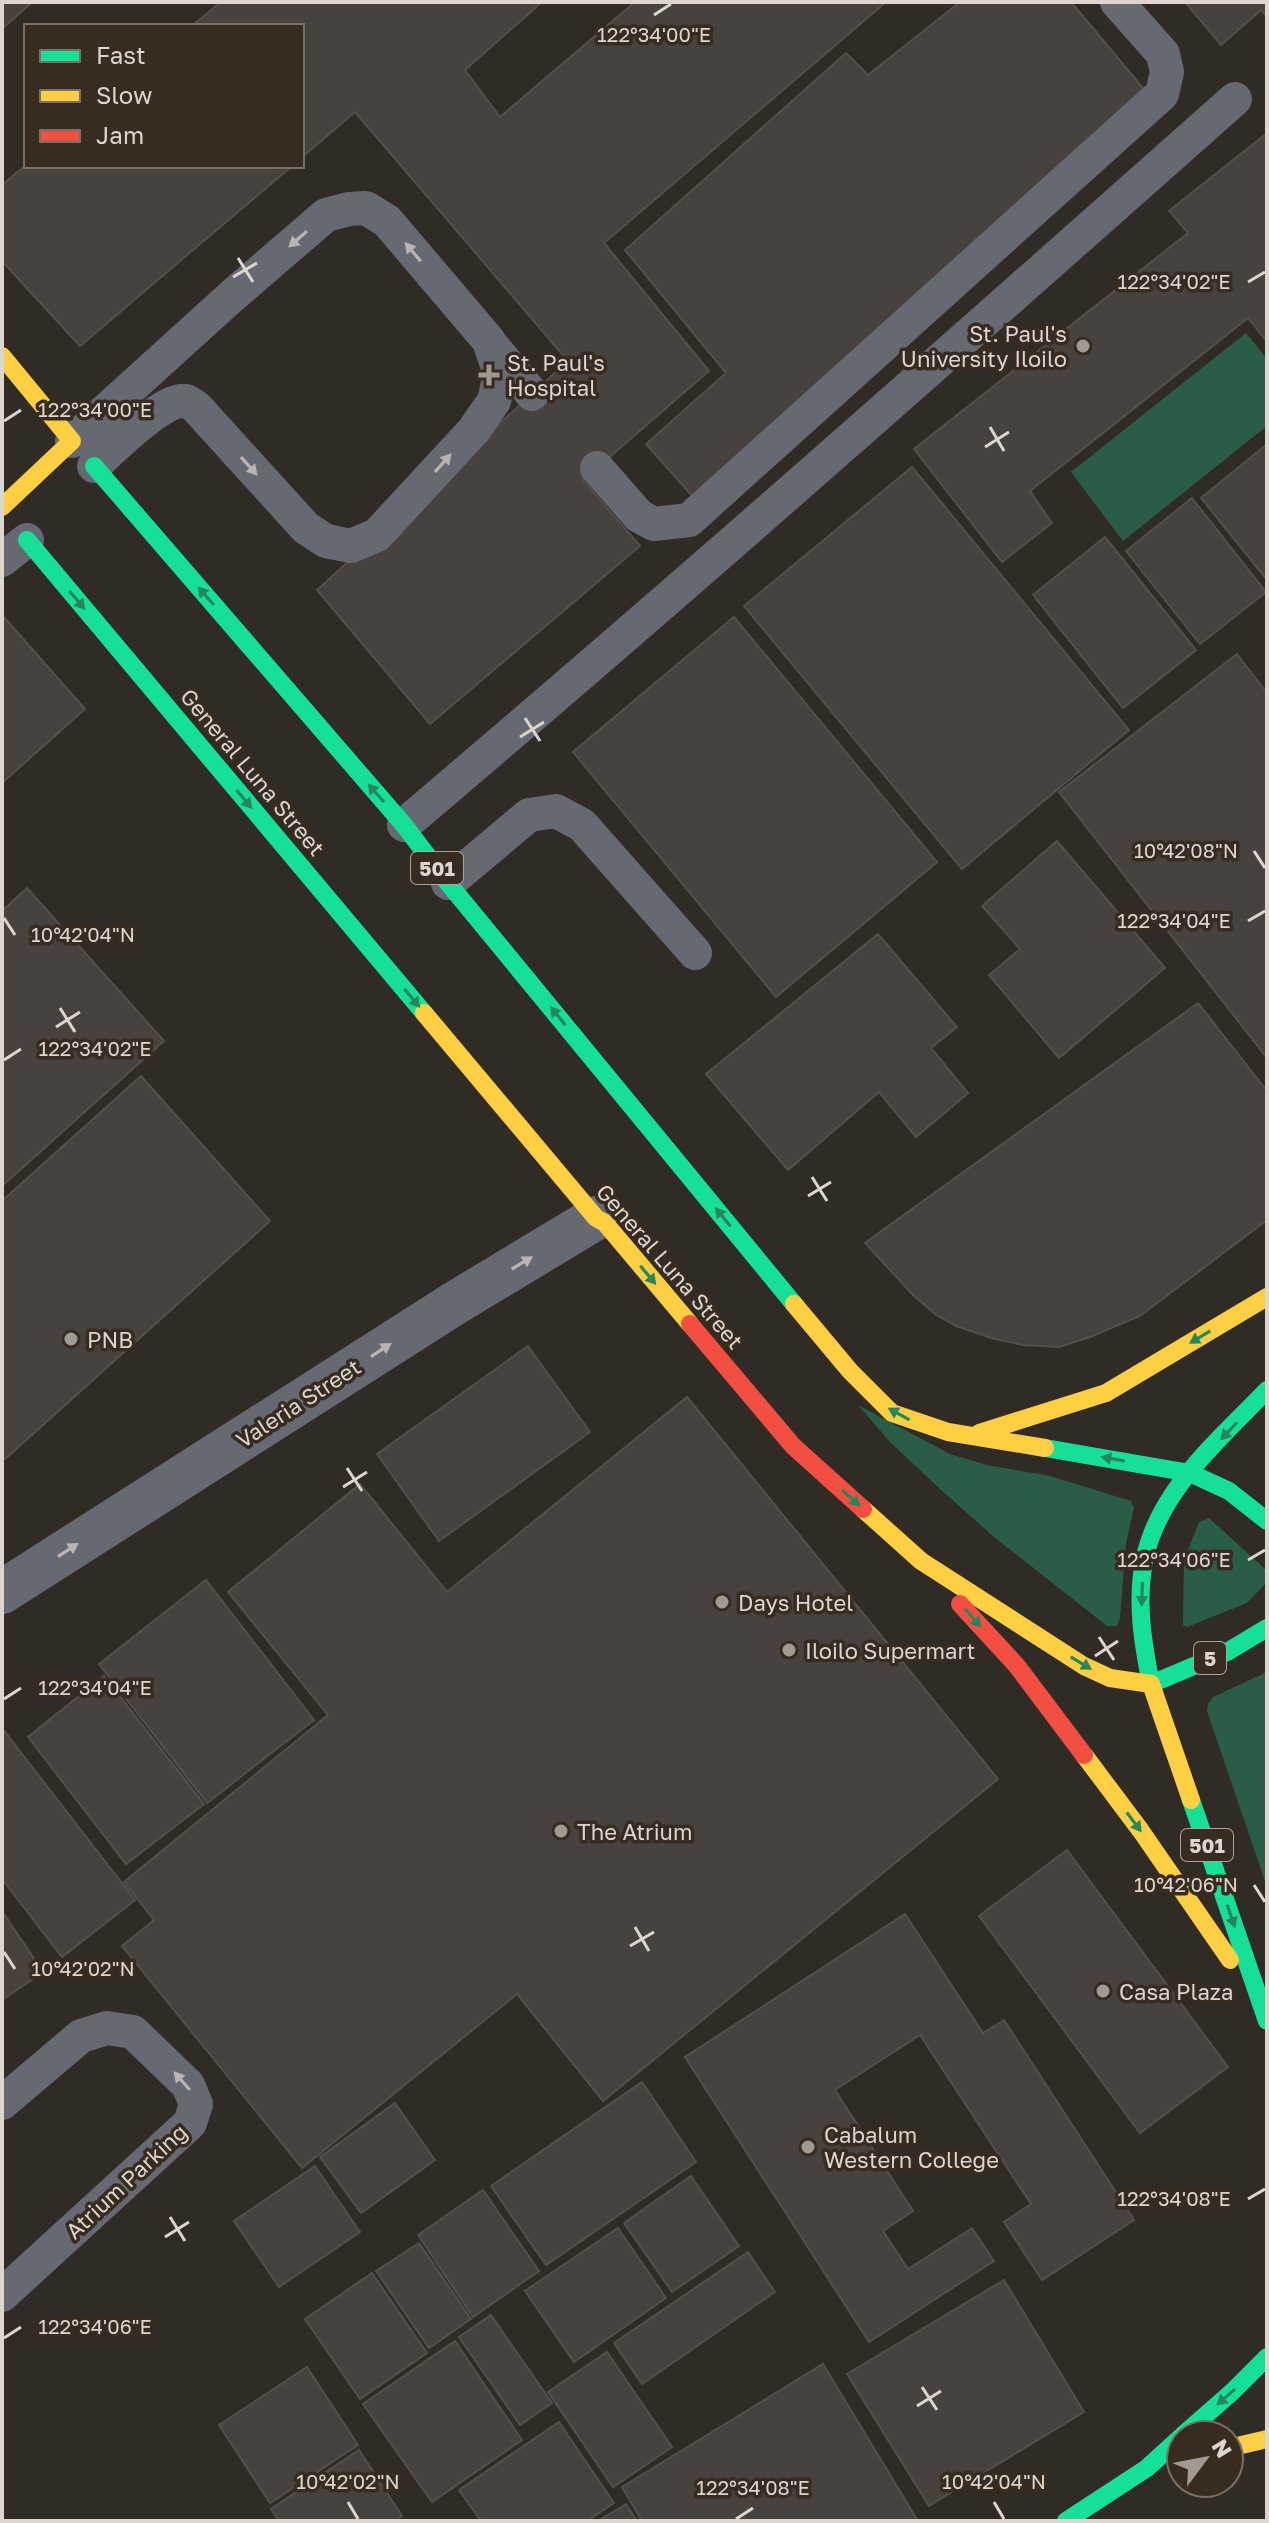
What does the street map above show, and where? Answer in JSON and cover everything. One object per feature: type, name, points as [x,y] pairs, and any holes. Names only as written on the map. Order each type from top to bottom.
[{"type":"main road","name":"501","points":[[2,356],[404,825],[448,883],[850,1371],[892,1413],[935,1429],[1190,1473],[1229,1491],[1267,1521]]},
{"type":"main road","points":[[10,528],[83,454]]},
{"type":"main road","name":"General Luna Street","points":[[10,528],[793,1446],[921,1561],[1084,1666],[1110,1678],[1151,1684]]},
{"type":"main road","points":[[973,1435],[1106,1393],[1267,1297]]},
{"type":"main road","points":[[1151,1684],[1142,1628],[1141,1591],[1153,1529],[1190,1473],[1267,1390]]},
{"type":"main road","points":[[921,1561],[1017,1666],[1141,1831],[1265,2014]]},
{"type":"main road","name":"5","points":[[1151,1684],[1227,1651],[1267,1628]]},
{"type":"main road","name":"501","points":[[1151,1684],[1265,2014]]},
{"type":"main road","points":[[1201,2419],[1267,2357]]},
{"type":"main road","points":[[1245,2444],[1267,2439]]},
{"type":"main road","points":[[1066,2521],[1147,2468],[1165,2452]]},
{"type":"main road","points":[[1147,2468],[1165,2464]]},
{"type":"street","name":"Valeria Street","points":[[2,1592],[455,1303],[596,1218]]},
{"type":"lane","points":[[597,468],[639,516],[654,524],[689,520],[1162,94],[1167,72],[1163,54],[1117,2]]},
{"type":"lane","points":[[404,825],[818,468],[1235,99]]},
{"type":"lane","points":[[83,454],[232,296],[326,215],[349,209],[366,208],[387,221],[532,394]]},
{"type":"lane","points":[[83,454],[178,401],[187,401],[197,408],[306,528],[326,541],[351,546],[377,535],[474,430],[494,401],[500,374],[489,341]]},
{"type":"lane","points":[[448,883],[529,815],[556,811],[582,825],[695,953]]},
{"type":"lane","name":"Atrium Parking","points":[[2,2103],[81,2036],[107,2028],[133,2032],[188,2085],[196,2104],[190,2123],[2,2295]]},
{"type":"green space","points":[[1246,333],[1267,359],[1267,426],[1123,541],[1071,472]]},
{"type":"green space","points":[[858,1405],[950,1454],[987,1465],[1050,1476],[1131,1501],[1134,1508],[1126,1543],[1117,1626],[1107,1626],[994,1537],[890,1442]]},
{"type":"green space","points":[[1209,1518],[1265,1569],[1267,1582],[1247,1603],[1187,1627],[1183,1625],[1184,1560],[1199,1522]]},
{"type":"green space","points":[[1267,1672],[1267,1887],[1207,1711],[1213,1697]]},
{"type":"building","points":[[2,2],[32,2],[2,29]]},
{"type":"building","points":[[221,2],[542,2],[465,70],[500,117],[635,2],[886,2],[604,243],[709,371],[583,480],[640,546],[430,724],[317,590],[568,361],[355,112],[304,155],[304,24],[194,24]]},
{"type":"building","points":[[960,2],[1071,2],[1148,94],[695,499],[646,444],[726,373],[625,250],[846,53],[868,75]]},
{"type":"building","points":[[1185,2],[1267,2],[1267,17],[1261,10],[1221,45]]},
{"type":"building","points":[[1267,133],[1267,342],[1248,318],[1030,491],[1052,523],[1002,562],[914,449],[1188,233],[1169,211]]},
{"type":"building","points":[[24,167],[290,168],[80,346],[2,261],[2,185]]},
{"type":"building","points":[[1267,444],[1267,580],[1201,498]]},
{"type":"building","points":[[912,467],[1129,730],[962,869],[744,606]]},
{"type":"building","points":[[1192,498],[1266,592],[1200,644],[1126,551]]},
{"type":"building","points":[[1105,537],[1196,650],[1123,708],[1033,595]]},
{"type":"building","points":[[2,615],[85,709],[2,783]]},
{"type":"building","points":[[734,617],[937,862],[776,997],[573,752]]},
{"type":"building","points":[[1237,654],[1267,693],[1267,1058],[1059,792]]},
{"type":"building","points":[[1057,841],[1165,968],[1059,1058],[989,975],[1020,949],[982,906]]},
{"type":"building","points":[[27,888],[164,1041],[2,1186],[2,911]]},
{"type":"building","points":[[878,934],[957,1027],[931,1048],[968,1093],[916,1137],[879,1092],[788,1170],[706,1074]]},
{"type":"building","points":[[1198,1003],[1267,1091],[1267,1220],[1140,1316],[1059,1347],[1023,1345],[991,1338],[956,1326],[935,1314],[865,1243]]},
{"type":"building","name":"PNB","points":[[141,1076],[270,1221],[5,1459],[2,1456],[2,1201]]},
{"type":"building","points":[[528,1346],[590,1432],[439,1541],[377,1454]]},
{"type":"building","name":"The Atrium","points":[[687,1397],[998,1779],[603,2101],[517,1994],[302,2168],[122,1946],[154,1920],[124,1882],[328,1715],[228,1592],[360,1484],[447,1592]]},
{"type":"building","points":[[206,1580],[314,1720],[207,1803],[99,1664]]},
{"type":"building","points":[[104,1676],[204,1804],[126,1864],[28,1737]]},
{"type":"building","points":[[2,1728],[135,1900],[62,1957],[2,1879]]},
{"type":"building","name":"Casa Plaza","points":[[1067,1850],[1228,2067],[1140,2133],[979,1916]]},
{"type":"building","points":[[2,1911],[43,1972],[2,2000]]},
{"type":"building","name":"Cabalum Western College","points":[[905,1914],[983,2033],[1004,2020],[1134,2220],[1042,2280],[1004,2222],[1031,2204],[920,2035],[835,2090],[913,2211],[883,2231],[908,2269],[972,2228],[994,2261],[869,2342],[685,2057]]},
{"type":"building","points":[[642,2082],[696,2162],[546,2265],[491,2186]]},
{"type":"building","points":[[395,2103],[435,2160],[361,2213],[320,2157]]},
{"type":"building","points":[[315,2166],[360,2232],[279,2287],[234,2221]]},
{"type":"building","points":[[691,2176],[739,2246],[672,2292],[624,2223]]},
{"type":"building","points":[[483,2190],[539,2271],[473,2317],[418,2235]]},
{"type":"building","points":[[618,2228],[666,2298],[574,2362],[525,2291]]},
{"type":"building","points":[[419,2243],[471,2319],[429,2348],[376,2271]]},
{"type":"building","points":[[748,2252],[775,2292],[642,2384],[614,2343]]},
{"type":"building","points":[[372,2273],[427,2353],[360,2399],[305,2319]]},
{"type":"building","points":[[1004,2280],[1084,2412],[929,2506],[847,2374]]},
{"type":"building","points":[[491,2315],[552,2403],[520,2425],[459,2337]]},
{"type":"building","points":[[455,2341],[522,2440],[432,2502],[363,2404]]},
{"type":"building","points":[[607,2352],[672,2447],[613,2487],[548,2392]]},
{"type":"building","points":[[823,2364],[918,2521],[642,2521],[622,2487]]},
{"type":"building","points":[[307,2367],[358,2445],[270,2503],[219,2425]]},
{"type":"building","points":[[559,2422],[614,2503],[587,2521],[481,2521],[459,2490]]},
{"type":"building","points":[[359,2450],[402,2516],[395,2521],[279,2521],[271,2509]]},
{"type":"building","points":[[626,2504],[637,2521],[598,2521]]},
{"type":"traffic: fast","points":[[94,466],[404,825],[448,883],[794,1304]]},
{"type":"traffic: fast","points":[[27,540],[424,1013]]},
{"type":"traffic: fast","points":[[1267,1390],[1211,1447],[1176,1489],[1151,1536],[1144,1562],[1141,1593],[1143,1639],[1151,1684],[1227,1652],[1267,1628]]},
{"type":"traffic: fast","points":[[1045,1448],[1190,1473],[1229,1491],[1267,1521]]},
{"type":"traffic: fast","points":[[1191,1800],[1267,2021]]},
{"type":"traffic: fast","points":[[1201,2419],[1267,2357]]},
{"type":"traffic: fast","points":[[1066,2521],[1147,2468],[1165,2452]]},
{"type":"traffic: slow","points":[[2,356],[72,441],[2,507]]},
{"type":"traffic: slow","points":[[424,1013],[596,1218],[605,1223],[690,1324]]},
{"type":"traffic: slow","points":[[979,1433],[1106,1393],[1267,1297]]},
{"type":"traffic: slow","points":[[794,1304],[850,1371],[892,1413],[948,1432],[1045,1448]]},
{"type":"traffic: slow","points":[[863,1509],[921,1561],[1084,1666],[1110,1678],[1151,1684],[1191,1800]]},
{"type":"traffic: slow","points":[[1084,1755],[1230,1960]]},
{"type":"traffic: slow","points":[[1245,2444],[1267,2439]]},
{"type":"traffic: jam","points":[[690,1324],[793,1446],[863,1509]]},
{"type":"traffic: jam","points":[[960,1604],[1017,1666],[1084,1755]]},
{"type":"place","name":"St. Paul's University Iloilo","points":[[1083,346]]},
{"type":"place","name":"St. Paul's Hospital","points":[[489,375]]},
{"type":"place","name":"PNB","points":[[71,1339]]},
{"type":"place","name":"Days Hotel","points":[[722,1602]]},
{"type":"place","name":"Iloilo Supermart","points":[[789,1650]]},
{"type":"place","name":"The Atrium","points":[[561,1831]]},
{"type":"place","name":"Casa Plaza","points":[[1103,1991]]},
{"type":"place","name":"Cabalum Western College","points":[[808,2147]]}]
